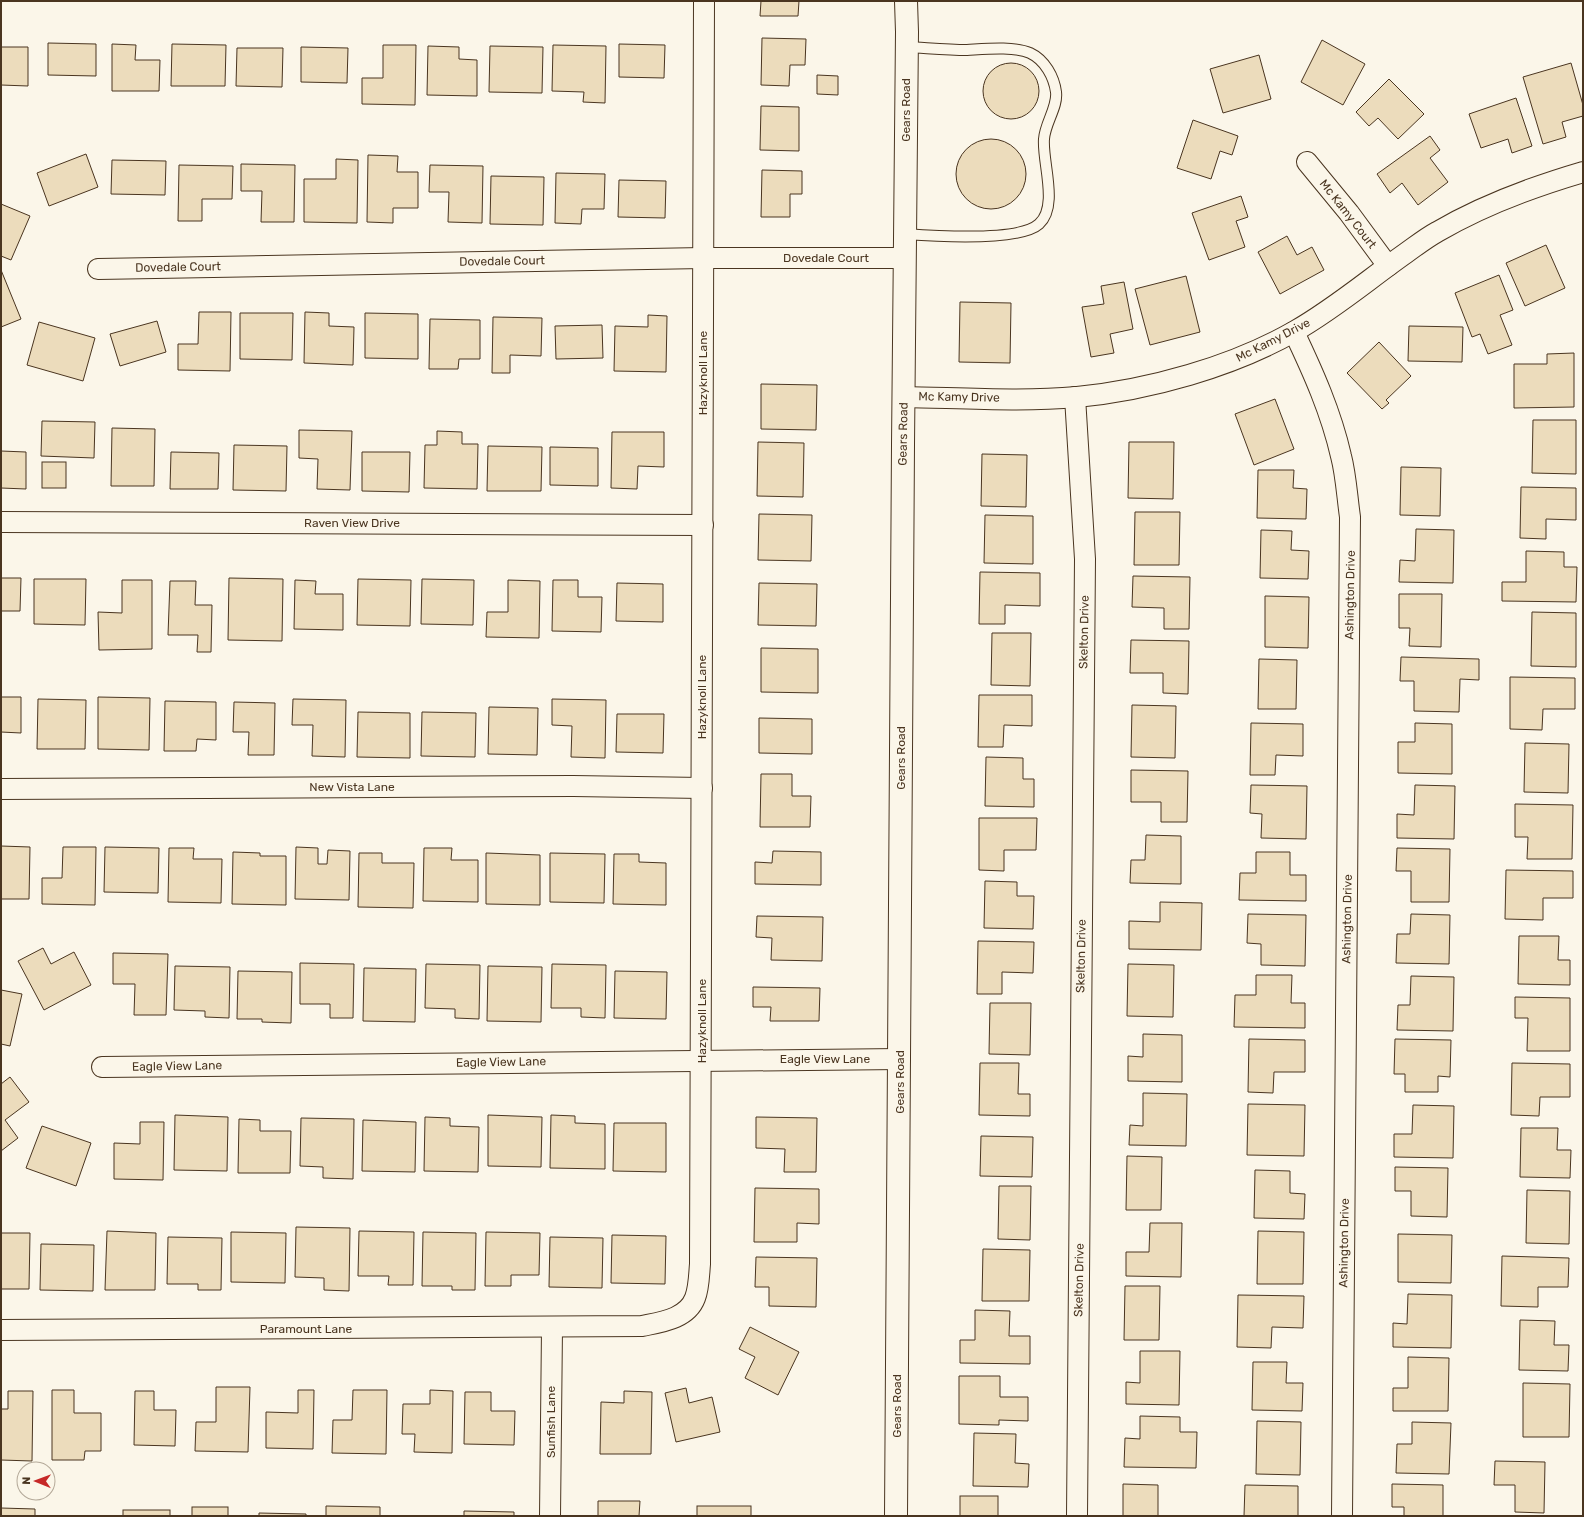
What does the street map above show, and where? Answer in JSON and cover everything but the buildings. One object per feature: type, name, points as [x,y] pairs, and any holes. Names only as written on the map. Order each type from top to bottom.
[{"type":"main road","name":"Gears Road","points":[[896,1516],[906,1]]},
{"type":"street","name":"Hazyknoll Lane","points":[[610,1327],[642,1326],[665,1321],[684,1312],[695,1298],[700,1264],[704,1]]},
{"type":"street","name":"Mc Kamy Court","points":[[1307,162],[1349,213],[1388,266]]},
{"type":"street","name":"Mc Kamy Drive","points":[[904,397],[1035,399],[1114,393],[1172,379],[1232,360],[1262,348],[1294,332],[1326,312],[1436,233],[1487,206],[1540,185],[1583,173]]},
{"type":"street","name":"Dovedale Court","points":[[98,269],[704,258],[905,258]]},
{"type":"street","name":"Ashington Drive","points":[[1294,332],[1319,386],[1334,430],[1341,456],[1350,517],[1342,1516]]},
{"type":"street","name":"Skelton Drive","points":[[1075,397],[1085,560],[1076,1516]]},
{"type":"street","name":"Raven View Drive","points":[[1,522],[703,525]]},
{"type":"street","name":"New Vista Lane","points":[[1,789],[565,786],[702,788]]},
{"type":"street","name":"Eagle View Lane","points":[[102,1067],[900,1059]]},
{"type":"street","name":"Paramount Lane","points":[[1,1330],[610,1327]]},
{"type":"street","name":"Sunfish Lane","points":[[550,1516],[552,1328]]},
{"type":"lane","points":[[905,234],[951,237],[1013,234],[1029,230],[1039,224],[1046,214],[1049,195],[1044,139],[1048,122],[1056,102],[1056,93],[1051,75],[1041,60],[1030,53],[1003,48],[966,50],[906,46]]}]
